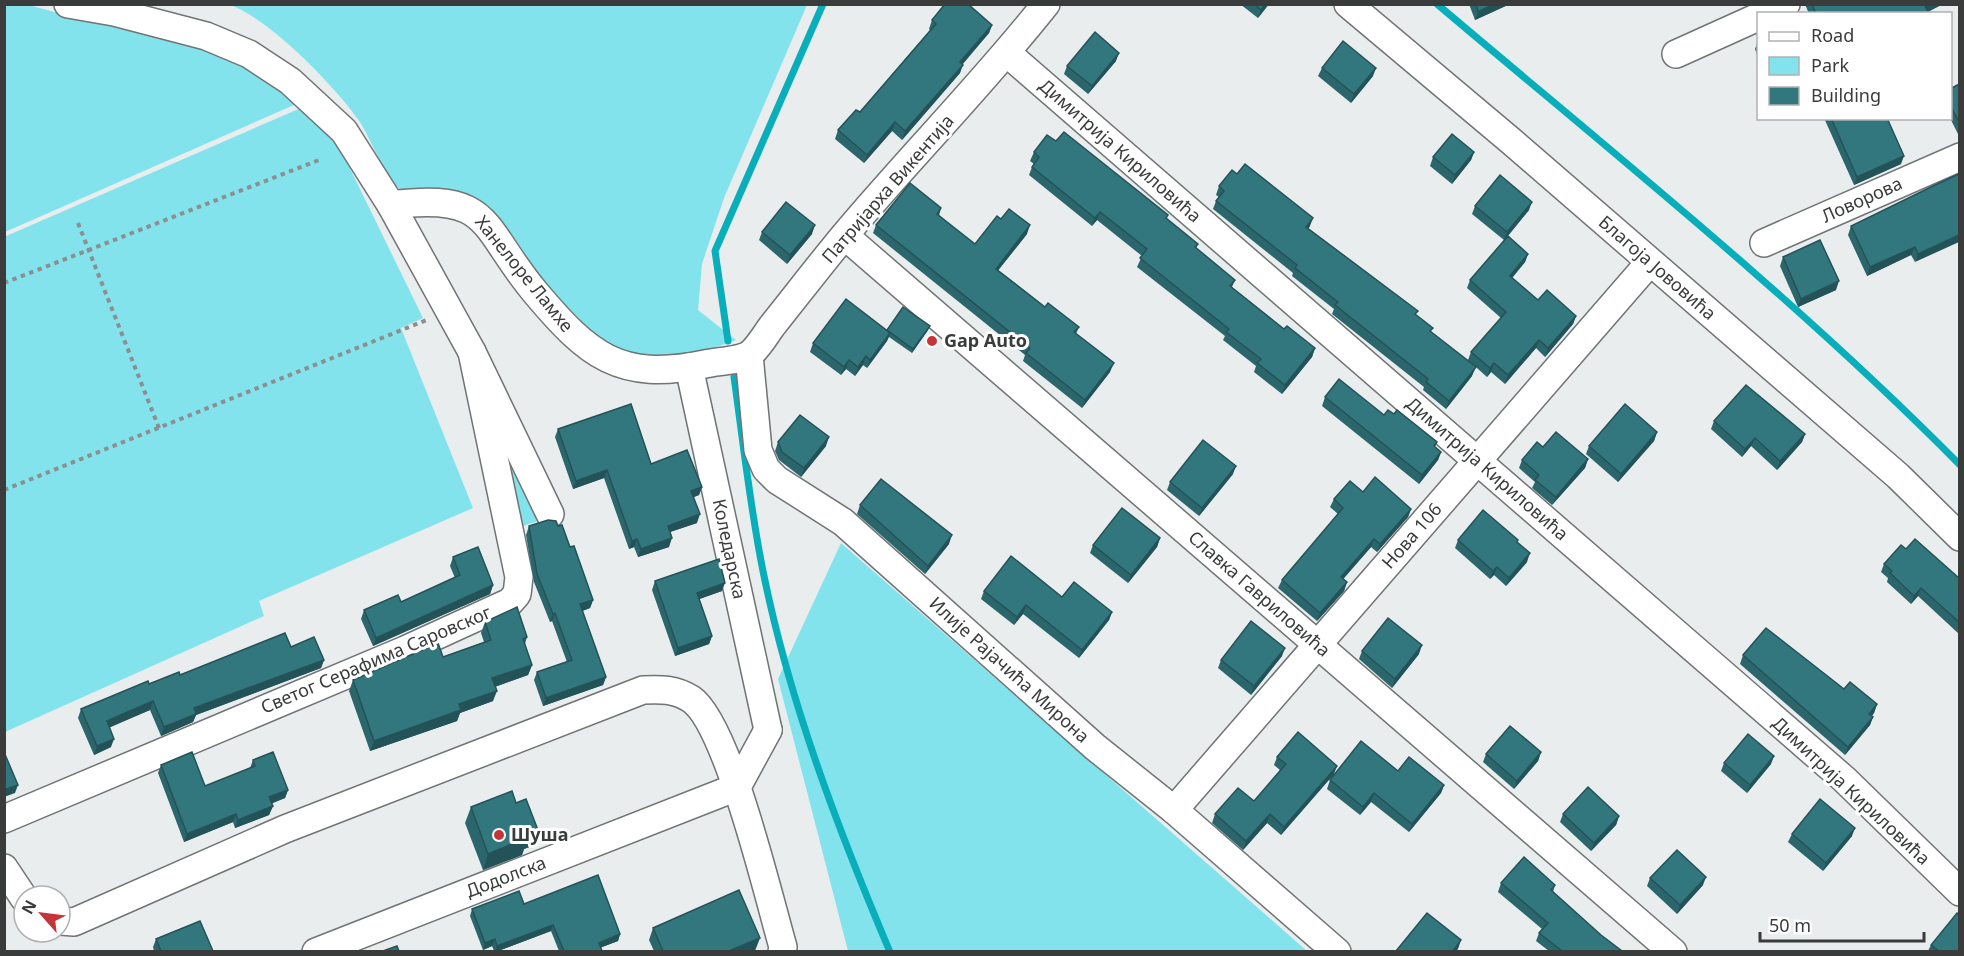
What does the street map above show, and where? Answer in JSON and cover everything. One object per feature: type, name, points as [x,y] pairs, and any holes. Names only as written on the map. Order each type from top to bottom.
[{"type":"street","points":[[68,4],[114,12],[206,36],[249,54],[290,81],[344,131],[391,205],[472,352],[550,514]]},
{"type":"street","name":"Патријарха Викентија","points":[[736,358],[1007,53],[1046,4]]},
{"type":"street","name":"Благоја Јововића","points":[[1348,4],[1512,141],[1898,476],[1959,537]]},
{"type":"street","points":[[1770,12],[1786,4]]},
{"type":"street","points":[[1676,54],[1757,17]]},
{"type":"street","name":"Димитрија Кириловића","points":[[1007,53],[1844,779],[1959,892]]},
{"type":"street","name":"Ловорова","points":[[1764,243],[1959,157]]},
{"type":"street","name":"Ханелоре Ламхе","points":[[391,205],[438,201],[454,203],[473,212],[490,227],[533,290],[585,346],[607,359],[653,370],[689,367],[736,358]]},
{"type":"street","name":"Славка Гавриловића","points":[[845,236],[1673,951]]},
{"type":"street","name":"Нова 106","points":[[1174,810],[1650,262]]},
{"type":"street","name":"Светог Серафима Саровског","points":[[4,819],[405,650],[510,602],[517,594],[519,577],[472,352]]},
{"type":"street","name":"Илије Рајачића Мирона","points":[[736,358],[758,450],[766,469],[777,480],[843,522],[1095,747],[1174,810],[1337,951]]},
{"type":"street","name":"Коледарска","points":[[689,367],[768,730]]},
{"type":"street","points":[[72,922],[285,829],[643,690],[668,688],[692,700],[709,720],[737,786],[783,947],[782,951]]},
{"type":"street","points":[[719,745],[737,747],[750,743],[768,730]]},
{"type":"street","points":[[737,786],[768,730]]},
{"type":"street","name":"Додолска","points":[[316,951],[737,786]]},
{"type":"street","points":[[4,868],[15,884]]},
{"type":"path","points":[[4,283],[320,160]]},
{"type":"path","points":[[78,223],[91,249],[159,428]]},
{"type":"path","points":[[4,490],[449,311]]},
{"type":"green space","points":[[5,5],[29,5],[65,15],[150,30],[242,60],[303,101],[5,232]]},
{"type":"green space","points":[[230,5],[807,5],[724,198],[702,264],[698,310],[736,340],[703,351],[673,356],[646,356],[621,349],[599,338],[577,321],[536,271],[508,229],[481,203],[471,196],[453,191],[421,193],[403,190],[396,186],[387,174],[360,122],[319,73],[264,24]]},
{"type":"green space","points":[[317,101],[423,318],[401,328],[473,508],[259,601],[264,616],[5,732],[4,237]]},
{"type":"green space","points":[[487,396],[545,519],[517,528]]},
{"type":"green space","points":[[841,543],[1307,951],[848,951],[778,679]]},
{"type":"building","points":[[945,4],[968,4],[992,25],[960,62],[963,65],[905,131],[895,122],[867,155],[838,130],[856,110],[860,112],[936,24],[932,20]]},
{"type":"building","points":[[1254,4],[1265,4],[1261,10]]},
{"type":"building","points":[[1476,4],[1494,4],[1478,12]]},
{"type":"building","points":[[1812,4],[1928,4],[1925,6],[1928,12],[1815,12]]},
{"type":"building","points":[[1095,32],[1119,53],[1092,86],[1067,66]]},
{"type":"building","points":[[1343,41],[1376,68],[1354,94],[1322,68]]},
{"type":"building","points":[[1959,84],[1959,122],[1952,109],[1952,88]]},
{"type":"building","points":[[1832,120],[1888,120],[1904,156],[1857,177]]},
{"type":"building","points":[[1064,132],[1168,215],[1166,218],[1198,244],[1195,247],[1235,280],[1230,286],[1284,329],[1287,326],[1315,348],[1285,385],[1257,363],[1261,359],[1226,332],[1229,329],[1140,258],[1147,249],[1100,212],[1095,218],[1032,167],[1039,157],[1034,152],[1047,135],[1056,141]]},
{"type":"building","points":[[1452,134],[1474,152],[1455,175],[1433,157]]},
{"type":"building","points":[[1245,164],[1313,218],[1306,227],[1418,311],[1415,314],[1433,328],[1430,331],[1476,367],[1449,401],[1426,382],[1428,379],[1335,305],[1338,302],[1295,268],[1297,265],[1216,201],[1224,191],[1219,186],[1232,170],[1237,174]]},
{"type":"building","points":[[1959,174],[1959,235],[1918,254],[1915,247],[1870,267],[1851,226]]},
{"type":"building","points":[[1500,175],[1532,202],[1507,232],[1475,206]]},
{"type":"building","points":[[910,183],[941,208],[937,214],[975,244],[997,216],[1001,219],[1009,209],[1030,225],[996,269],[1045,307],[1048,303],[1079,327],[1074,332],[1114,363],[1085,400],[1026,353],[1030,348],[876,225]]},
{"type":"building","points":[[786,202],[815,225],[790,255],[762,232]]},
{"type":"building","points":[[1508,236],[1528,254],[1510,276],[1538,300],[1547,290],[1576,316],[1548,348],[1539,340],[1508,375],[1494,363],[1490,368],[1471,352],[1506,312],[1470,280]]},
{"type":"building","points":[[1820,240],[1839,281],[1801,299],[1783,257]]},
{"type":"building","points":[[846,299],[890,333],[870,360],[866,356],[858,367],[849,360],[844,367],[813,343]]},
{"type":"building","points":[[903,307],[930,326],[913,349],[887,330]]},
{"type":"building","points":[[1339,379],[1384,415],[1388,410],[1394,414],[1397,410],[1437,442],[1434,446],[1441,452],[1422,475],[1325,397]]},
{"type":"building","points":[[1746,385],[1805,434],[1780,461],[1755,438],[1745,449],[1714,421]]},
{"type":"building","points":[[631,404],[651,464],[687,450],[702,487],[691,491],[700,514],[668,526],[672,538],[641,549],[637,539],[632,541],[607,470],[576,481],[558,429]]},
{"type":"building","points":[[1625,404],[1657,432],[1621,474],[1589,446]]},
{"type":"building","points":[[800,415],[829,437],[804,468],[782,452],[778,442]]},
{"type":"building","points":[[1556,432],[1588,459],[1556,497],[1535,480],[1539,475],[1522,460],[1537,442],[1543,447]]},
{"type":"building","points":[[1203,440],[1236,466],[1202,508],[1170,482]]},
{"type":"building","points":[[1375,477],[1411,509],[1380,544],[1374,539],[1341,577],[1347,582],[1320,613],[1282,580],[1343,508],[1334,499],[1350,481],[1363,492]]},
{"type":"building","points":[[881,479],[952,535],[928,566],[860,505]]},
{"type":"building","points":[[1122,508],[1160,538],[1131,575],[1093,545]]},
{"type":"building","points":[[1483,510],[1530,553],[1509,578],[1497,567],[1493,571],[1458,540]]},
{"type":"building","points":[[548,520],[556,521],[558,526],[562,525],[570,547],[574,546],[593,600],[580,604],[606,677],[546,698],[537,672],[572,660],[555,613],[553,614],[537,574],[529,526]]},
{"type":"building","points":[[1915,539],[1959,578],[1959,622],[1921,588],[1914,596],[1884,564],[1901,545],[1906,549]]},
{"type":"building","points":[[478,547],[493,585],[376,638],[364,610],[398,595],[401,602],[460,575],[453,557]]},
{"type":"building","points":[[1011,556],[1062,597],[1074,582],[1112,612],[1082,650],[1026,605],[1017,617],[984,591]]},
{"type":"building","points":[[719,559],[725,583],[697,593],[712,636],[678,648],[655,581]]},
{"type":"building","points":[[517,607],[527,637],[523,639],[532,665],[492,678],[497,691],[459,704],[461,710],[374,741],[353,680],[438,643],[443,657],[491,640],[485,622]]},
{"type":"building","points":[[1388,618],[1422,645],[1395,679],[1362,651]]},
{"type":"building","points":[[1251,621],[1285,648],[1254,686],[1221,660]]},
{"type":"building","points":[[1766,628],[1844,689],[1850,682],[1877,704],[1869,714],[1873,717],[1848,747],[1743,655]]},
{"type":"building","points":[[285,633],[291,647],[314,637],[324,660],[194,708],[196,714],[164,727],[153,701],[107,721],[114,739],[97,746],[81,709],[148,681],[149,684],[179,672],[180,675]]},
{"type":"building","points":[[1510,726],[1541,752],[1517,781],[1486,754]]},
{"type":"building","points":[[1298,732],[1337,766],[1284,827],[1270,814],[1246,841],[1215,814],[1238,788],[1254,801],[1286,764],[1277,757]]},
{"type":"building","points":[[1748,734],[1774,756],[1750,785],[1724,763]]},
{"type":"building","points":[[1361,741],[1398,771],[1409,757],[1444,785],[1412,824],[1374,793],[1363,807],[1330,780]]},
{"type":"building","points":[[4,752],[18,785],[4,790]]},
{"type":"building","points":[[192,752],[205,786],[255,766],[253,760],[273,752],[288,790],[269,797],[273,806],[238,820],[236,814],[187,834],[161,765]]},
{"type":"building","points":[[1588,787],[1619,816],[1594,843],[1563,814]]},
{"type":"building","points":[[512,791],[516,803],[526,799],[538,830],[526,835],[527,838],[488,854],[471,807]]},
{"type":"building","points":[[1820,799],[1855,828],[1826,863],[1792,834]]},
{"type":"building","points":[[1677,850],[1706,877],[1680,905],[1650,878]]},
{"type":"building","points":[[1524,857],[1555,885],[1551,890],[1622,951],[1562,951],[1539,933],[1548,923],[1501,883]]},
{"type":"building","points":[[598,875],[620,934],[599,943],[602,951],[564,951],[553,925],[497,946],[495,939],[485,943],[472,909],[519,891],[524,904]]},
{"type":"building","points":[[739,890],[760,938],[729,951],[663,951],[653,928]]},
{"type":"building","points":[[1427,913],[1461,940],[1453,951],[1396,951]]},
{"type":"building","points":[[1957,913],[1959,915],[1959,951],[1939,951],[1931,945]]},
{"type":"building","points":[[200,921],[213,951],[161,951],[156,939]]},
{"type":"building","points":[[397,946],[399,951],[383,951]]},
{"type":"waterway","points":[[728,341],[715,251],[823,4]]},
{"type":"waterway","points":[[1437,4],[1770,286],[1898,404],[1960,465]]},
{"type":"waterway","points":[[734,377],[758,547],[786,668],[834,812],[890,952]]},
{"type":"place","name":"Gap Auto","points":[[932,341]]},
{"type":"place","name":"Шуша","points":[[499,835]]}]
